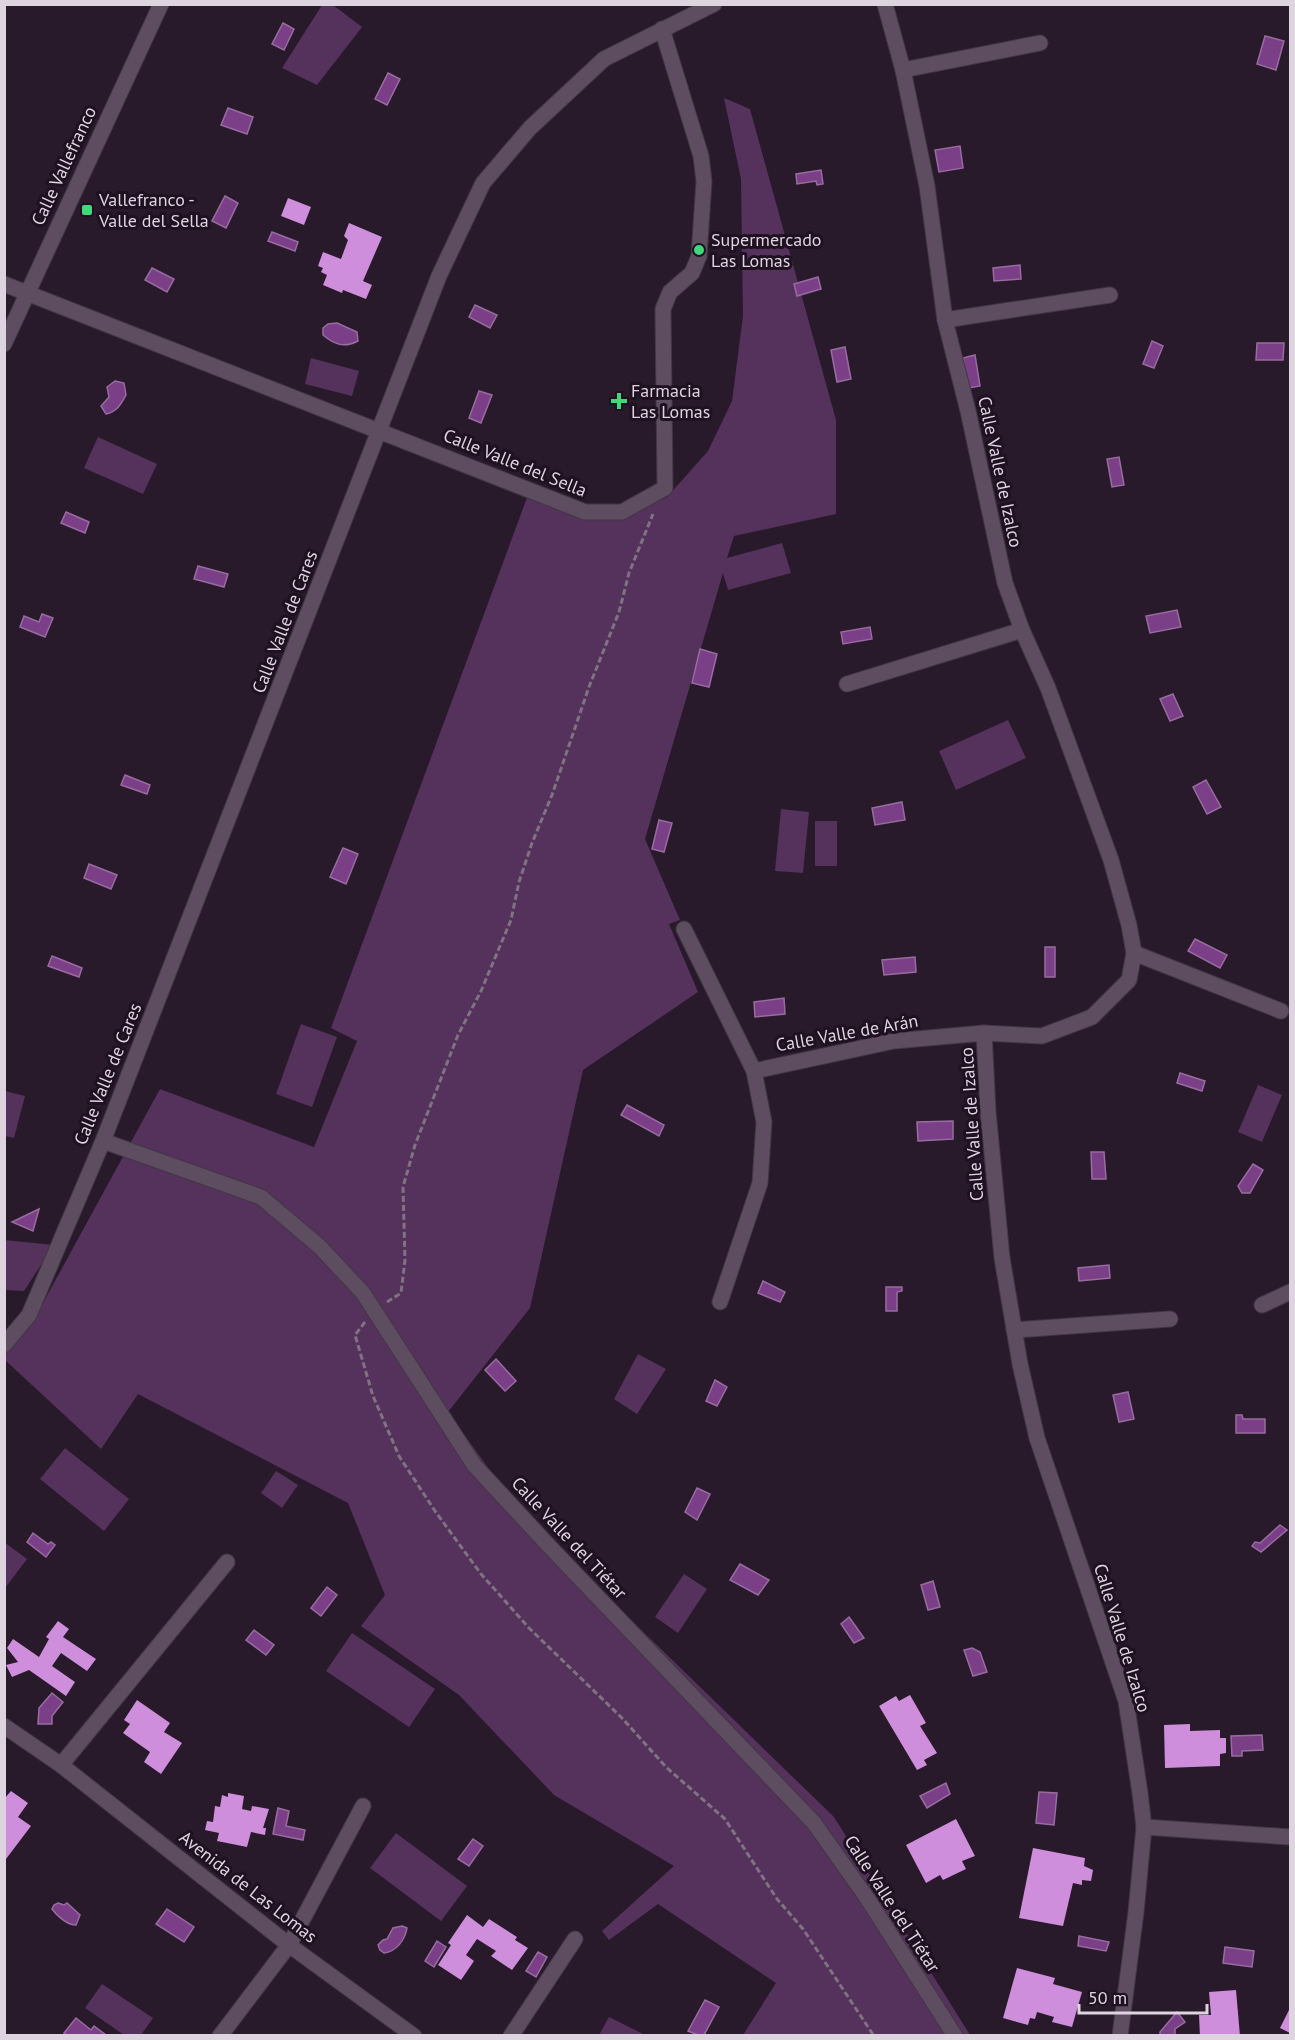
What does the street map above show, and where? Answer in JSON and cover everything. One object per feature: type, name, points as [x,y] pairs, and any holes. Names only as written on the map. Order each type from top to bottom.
[{"type":"street","name":"Calle Vallefranco","points":[[4,344],[161,4]]},
{"type":"street","name":"Calle Valle de Cares","points":[[4,1345],[29,1315],[103,1141],[439,276],[483,183],[530,128],[604,58],[714,4]]},
{"type":"street","name":"Calle Valle de Izalco","points":[[885,4],[903,70],[927,186],[945,320],[968,411],[1005,583],[1022,630],[1048,688],[1111,860],[1129,925],[1134,953],[1129,980],[1092,1017],[1042,1036],[984,1033],[988,1111],[1002,1258],[1014,1330],[1037,1438],[1126,1701],[1144,1827],[1120,2036]]},
{"type":"street","points":[[662,29],[701,156],[704,181],[699,256],[692,273],[670,292],[663,309],[665,488]]},
{"type":"street","points":[[903,70],[1040,43]]},
{"type":"street","name":"Calle Valle del Sella","points":[[4,284],[585,512],[622,512],[665,488]]},
{"type":"street","points":[[945,320],[1110,295]]},
{"type":"street","points":[[847,684],[1022,630]]},
{"type":"street","points":[[684,929],[754,1071],[764,1122],[760,1183],[720,1302]]},
{"type":"street","points":[[1134,953],[1281,1011]]},
{"type":"street","name":"Calle Valle de Arán","points":[[754,1071],[894,1041],[984,1033]]},
{"type":"street","name":"Calle Valle del Tiétar","points":[[103,1141],[261,1197],[320,1247],[363,1293],[474,1466],[814,1823],[867,1898],[955,2036]]},
{"type":"street","points":[[1262,1305],[1290,1292]]},
{"type":"street","points":[[1014,1330],[1170,1319]]},
{"type":"street","points":[[61,1765],[227,1562]]},
{"type":"street","name":"Avenida de Las Lomas","points":[[4,1726],[61,1765],[289,1945],[414,2036]]},
{"type":"street","points":[[220,2036],[289,1945],[363,1806]]},
{"type":"street","points":[[1144,1827],[1290,1837]]},
{"type":"street","points":[[511,2036],[575,1939]]},
{"type":"path","points":[[665,488],[629,573],[619,612],[532,843],[519,882],[511,920],[481,991],[458,1035],[415,1145],[403,1187],[405,1260],[401,1293],[374,1311],[355,1335],[374,1396],[399,1456],[435,1511],[481,1574],[529,1628],[614,1711],[666,1767],[725,1819],[777,1899],[803,1929],[874,2036]]},
{"type":"shaded area","points":[[322,5],[333,5],[362,27],[317,85],[282,68]]},
{"type":"shaded area","points":[[283,23],[294,29],[284,50],[272,44]]},
{"type":"shaded area","points":[[1265,36],[1284,41],[1276,70],[1257,64]]},
{"type":"shaded area","points":[[388,73],[400,79],[387,105],[375,99]]},
{"type":"shaded area","points":[[724,98],[750,109],[836,420],[836,514],[734,536],[727,558],[782,543],[791,573],[728,590],[723,573],[645,839],[680,920],[669,924],[698,992],[583,1070],[530,1308],[448,1412],[489,1469],[563,1554],[834,1817],[970,2035],[743,2035],[776,1983],[658,1904],[609,1940],[602,1931],[674,1866],[554,1795],[459,1695],[361,1626],[385,1595],[348,1503],[138,1394],[101,1449],[5,1360],[4,1352],[38,1312],[160,1089],[314,1147],[357,1041],[331,1028],[528,495],[578,517],[622,517],[667,497],[708,451],[732,401],[743,316],[741,179]]},
{"type":"shaded area","points":[[228,108],[253,117],[247,134],[221,125]]},
{"type":"shaded area","points":[[960,146],[963,168],[939,172],[935,150]]},
{"type":"shaded area","points":[[821,170],[823,184],[817,185],[816,181],[797,184],[796,174]]},
{"type":"shaded area","points":[[225,196],[238,203],[226,228],[212,221]]},
{"type":"shaded area","points":[[272,232],[298,242],[295,251],[268,241]]},
{"type":"shaded area","points":[[1020,265],[1021,279],[994,281],[993,268]]},
{"type":"shaded area","points":[[152,268],[174,279],[167,292],[145,280]]},
{"type":"shaded area","points":[[818,277],[821,289],[797,296],[794,284]]},
{"type":"shaded area","points":[[475,305],[497,315],[490,328],[469,317]]},
{"type":"shaded area","points":[[337,323],[357,332],[358,341],[340,344],[323,335],[323,328],[328,324]]},
{"type":"shaded area","points":[[1152,341],[1163,346],[1154,368],[1143,364]]},
{"type":"shaded area","points":[[1257,343],[1284,343],[1283,360],[1256,360]]},
{"type":"shaded area","points":[[845,347],[851,379],[837,382],[831,350]]},
{"type":"shaded area","points":[[975,355],[980,386],[969,388],[963,358]]},
{"type":"shaded area","points":[[311,358],[359,371],[352,396],[305,384]]},
{"type":"shaded area","points":[[115,381],[124,383],[126,395],[116,409],[106,414],[101,406],[109,397],[107,387]]},
{"type":"shaded area","points":[[479,391],[492,395],[481,423],[469,418]]},
{"type":"shaded area","points":[[98,437],[157,464],[143,494],[84,468]]},
{"type":"shaded area","points":[[1119,457],[1124,485],[1112,487],[1107,459]]},
{"type":"shaded area","points":[[66,512],[89,522],[85,533],[61,523]]},
{"type":"shaded area","points":[[198,566],[228,574],[224,587],[194,579]]},
{"type":"shaded area","points":[[1177,610],[1181,627],[1150,633],[1146,616]]},
{"type":"shaded area","points":[[42,614],[53,618],[45,637],[20,627],[24,616],[39,622]]},
{"type":"shaded area","points":[[870,627],[872,639],[843,644],[841,632]]},
{"type":"shaded area","points":[[700,649],[717,654],[709,687],[692,683]]},
{"type":"shaded area","points":[[1173,694],[1183,716],[1170,721],[1160,699]]},
{"type":"shaded area","points":[[1008,720],[1026,758],[956,790],[939,751]]},
{"type":"shaded area","points":[[125,775],[150,785],[147,794],[121,785]]},
{"type":"shaded area","points":[[1206,780],[1221,807],[1207,814],[1193,787]]},
{"type":"shaded area","points":[[902,802],[905,820],[875,825],[872,808]]},
{"type":"shaded area","points":[[781,809],[809,812],[803,873],[775,871]]},
{"type":"shaded area","points":[[659,820],[672,823],[664,852],[652,849]]},
{"type":"shaded area","points":[[815,821],[837,821],[837,866],[815,866]]},
{"type":"shaded area","points":[[343,848],[358,854],[346,884],[330,877]]},
{"type":"shaded area","points":[[89,864],[117,875],[111,889],[84,878]]},
{"type":"shaded area","points":[[1195,939],[1227,955],[1220,968],[1188,951]]},
{"type":"shaded area","points":[[1045,947],[1055,947],[1055,977],[1045,977]]},
{"type":"shaded area","points":[[52,956],[82,968],[79,977],[48,966]]},
{"type":"shaded area","points":[[915,957],[916,972],[884,975],[882,960]]},
{"type":"shaded area","points":[[784,998],[785,1014],[755,1017],[754,1002]]},
{"type":"shaded area","points":[[301,1024],[337,1037],[312,1107],[276,1094]]},
{"type":"shaded area","points":[[1180,1073],[1205,1081],[1202,1091],[1177,1083]]},
{"type":"shaded area","points":[[1258,1085],[1282,1095],[1262,1142],[1238,1132]]},
{"type":"shaded area","points":[[5,1091],[25,1096],[14,1138],[5,1136]]},
{"type":"shaded area","points":[[627,1105],[664,1125],[659,1136],[621,1115]]},
{"type":"shaded area","points":[[953,1121],[953,1139],[918,1141],[917,1122]]},
{"type":"shaded area","points":[[1091,1152],[1104,1152],[1106,1179],[1092,1179]]},
{"type":"shaded area","points":[[1253,1164],[1263,1170],[1250,1193],[1242,1193],[1238,1186]]},
{"type":"shaded area","points":[[39,1209],[33,1231],[12,1222]]},
{"type":"shaded area","points":[[4,1240],[54,1245],[24,1291],[5,1290]]},
{"type":"shaded area","points":[[1109,1265],[1110,1278],[1079,1281],[1078,1268]]},
{"type":"shaded area","points":[[763,1281],[785,1292],[780,1302],[758,1293]]},
{"type":"shaded area","points":[[886,1287],[902,1287],[902,1291],[897,1292],[897,1311],[886,1311]]},
{"type":"shaded area","points":[[638,1354],[666,1369],[637,1414],[614,1399]]},
{"type":"shaded area","points":[[496,1359],[516,1381],[505,1391],[485,1370]]},
{"type":"shaded area","points":[[715,1380],[727,1387],[717,1406],[706,1401]]},
{"type":"shaded area","points":[[1128,1392],[1134,1419],[1119,1422],[1113,1395]]},
{"type":"shaded area","points":[[1236,1415],[1242,1415],[1243,1419],[1265,1419],[1265,1433],[1236,1433]]},
{"type":"shaded area","points":[[65,1448],[129,1499],[104,1531],[40,1479]]},
{"type":"shaded area","points":[[276,1471],[298,1485],[282,1508],[261,1493]]},
{"type":"shaded area","points":[[697,1488],[710,1494],[697,1520],[685,1512]]},
{"type":"shaded area","points":[[1280,1525],[1287,1530],[1261,1552],[1252,1546],[1255,1542],[1260,1543]]},
{"type":"shaded area","points":[[33,1533],[48,1544],[51,1542],[55,1545],[46,1557],[27,1542]]},
{"type":"shaded area","points":[[4,1542],[27,1559],[5,1588],[4,1588]]},
{"type":"shaded area","points":[[740,1564],[769,1580],[758,1595],[730,1580]]},
{"type":"shaded area","points":[[684,1574],[707,1589],[678,1633],[655,1617]]},
{"type":"shaded area","points":[[933,1581],[940,1607],[928,1610],[921,1585]]},
{"type":"shaded area","points":[[327,1587],[337,1595],[321,1616],[311,1608]]},
{"type":"shaded area","points":[[849,1617],[864,1638],[854,1643],[841,1624]]},
{"type":"shaded area","points":[[254,1630],[274,1645],[266,1655],[246,1640]]},
{"type":"shaded area","points":[[352,1633],[435,1689],[409,1727],[326,1671]]},
{"type":"shaded area","points":[[972,1648],[980,1652],[987,1672],[973,1676],[964,1650]]},
{"type":"shaded area","points":[[52,1693],[63,1702],[52,1716],[52,1724],[38,1724],[39,1708]]},
{"type":"shaded area","points":[[1262,1735],[1263,1750],[1242,1751],[1242,1756],[1232,1756],[1231,1736]]},
{"type":"shaded area","points":[[946,1783],[950,1794],[927,1808],[920,1796]]},
{"type":"shaded area","points":[[1039,1792],[1057,1793],[1054,1825],[1036,1823]]},
{"type":"shaded area","points":[[278,1808],[289,1811],[286,1826],[305,1830],[303,1840],[273,1834]]},
{"type":"shaded area","points":[[396,1833],[467,1886],[441,1921],[370,1868]]},
{"type":"shaded area","points":[[473,1839],[483,1846],[469,1866],[458,1859]]},
{"type":"shaded area","points":[[58,1903],[64,1905],[67,1903],[80,1915],[76,1925],[66,1922],[54,1912],[52,1909]]},
{"type":"shaded area","points":[[167,1909],[194,1927],[184,1942],[156,1924]]},
{"type":"shaded area","points":[[402,1926],[407,1928],[399,1945],[388,1952],[384,1953],[380,1950],[378,1945],[387,1939],[393,1928]]},
{"type":"shaded area","points":[[1079,1936],[1109,1942],[1106,1951],[1078,1946]]},
{"type":"shaded area","points":[[437,1941],[446,1947],[434,1967],[425,1961]]},
{"type":"shaded area","points":[[1225,1947],[1254,1951],[1252,1967],[1223,1963]]},
{"type":"shaded area","points":[[538,1952],[547,1957],[536,1977],[526,1971]]},
{"type":"shaded area","points":[[102,1984],[153,2018],[141,2035],[124,2035],[85,2008]]},
{"type":"shaded area","points":[[705,2000],[719,2007],[704,2035],[698,2035],[688,2031]]},
{"type":"shaded area","points":[[1177,2012],[1185,2022],[1175,2029],[1175,2035],[1160,2035],[1160,2032]]},
{"type":"shaded area","points":[[609,2017],[645,2035],[599,2035]]},
{"type":"shaded area","points":[[76,2018],[91,2030],[94,2026],[106,2035],[67,2035],[64,2033]]},
{"type":"building","points":[[288,198],[311,207],[304,225],[281,216]]},
{"type":"building","points":[[349,223],[382,237],[363,281],[372,285],[366,299],[323,285],[327,275],[321,272],[323,268],[318,266],[323,252],[341,259],[348,240],[344,236]]},
{"type":"building","points":[[58,1621],[69,1629],[63,1637],[96,1659],[87,1671],[61,1653],[52,1666],[75,1682],[66,1696],[29,1670],[12,1677],[6,1665],[18,1662],[7,1648],[13,1639],[39,1657],[49,1639],[46,1637]]},
{"type":"building","points":[[910,1695],[926,1723],[920,1726],[937,1753],[924,1760],[927,1765],[917,1770],[879,1706],[896,1696],[899,1701]]},
{"type":"building","points":[[137,1700],[170,1723],[164,1732],[182,1743],[161,1774],[144,1762],[150,1752],[123,1733],[130,1724],[124,1720]]},
{"type":"building","points":[[1190,1724],[1190,1731],[1220,1730],[1220,1738],[1226,1738],[1226,1753],[1220,1754],[1220,1766],[1165,1768],[1164,1725]]},
{"type":"building","points":[[11,1791],[28,1803],[18,1817],[31,1826],[6,1859],[4,1858],[4,1799]]},
{"type":"building","points":[[228,1793],[244,1796],[242,1809],[251,1811],[252,1806],[269,1809],[263,1828],[266,1828],[265,1835],[251,1832],[247,1847],[217,1841],[219,1833],[205,1830],[207,1821],[213,1822],[215,1806],[220,1807],[222,1795],[228,1797]]},
{"type":"building","points":[[956,1819],[975,1856],[962,1861],[966,1869],[943,1880],[940,1875],[926,1883],[906,1845]]},
{"type":"building","points":[[1033,1848],[1085,1858],[1084,1866],[1093,1870],[1091,1881],[1082,1880],[1082,1885],[1073,1883],[1063,1926],[1019,1918]]},
{"type":"building","points":[[467,1915],[483,1927],[489,1919],[517,1937],[515,1940],[528,1948],[512,1970],[491,1956],[496,1951],[477,1939],[466,1955],[474,1961],[461,1980],[438,1965],[451,1945],[448,1943]]},
{"type":"building","points":[[1017,1968],[1055,1978],[1053,1984],[1082,1992],[1072,2027],[1052,2022],[1054,2017],[1037,2012],[1035,2019],[1030,2018],[1028,2025],[1003,2018]]},
{"type":"building","points":[[1236,1990],[1240,2036],[1200,2036],[1199,2015],[1211,2015],[1209,1992]]},
{"type":"building","points":[[1290,2008],[1290,2033],[1280,2028]]},
{"type":"place","name":"Vallefranco - Valle del Sella","points":[[87,210]]},
{"type":"place","name":"Supermercado Las Lomas","points":[[699,250]]},
{"type":"place","name":"Farmacia Las Lomas","points":[[619,401]]}]
